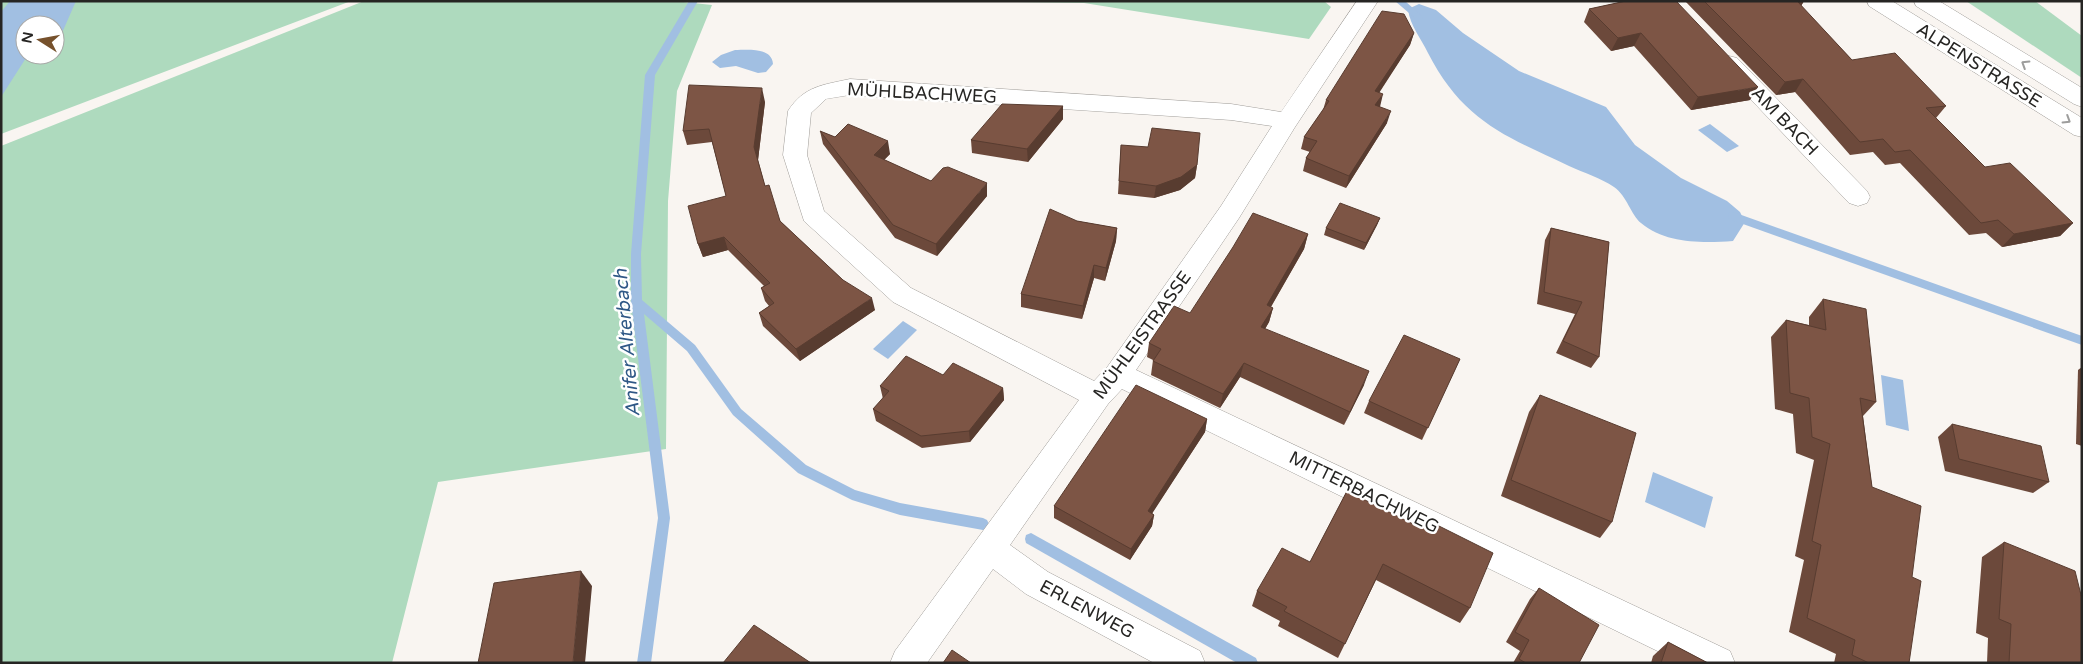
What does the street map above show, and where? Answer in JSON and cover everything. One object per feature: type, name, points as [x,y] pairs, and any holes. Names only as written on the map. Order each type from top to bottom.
[{"type":"street","name":"MÜHLEISTRASSE","points":[[907,663],[1108,385],[1230,212],[1287,121],[1368,1]]},
{"type":"street","name":"ALPENSTRASSE","points":[[1877,1],[2082,129]]},
{"type":"street","name":"ALPENSTRASSE","points":[[1924,1],[2082,99]]},
{"type":"street","name":"AM BACH","points":[[1717,50],[1858,197]]},
{"type":"street","name":"MÜHLBACHWEG","points":[[1108,385],[902,295],[814,215],[795,155],[800,111],[819,93],[850,87],[1231,112],[1287,121]]},
{"type":"street","name":"MITTERBACHWEG","points":[[1108,385],[1718,663]]},
{"type":"street","name":"ERLENWEG","points":[[989,548],[1037,583],[1188,663]]},
{"type":"green space","points":[[1,1],[351,1],[1,134]]},
{"type":"green space","points":[[364,1],[674,1],[712,5],[677,91],[668,201],[666,449],[438,482],[392,663],[1,663],[1,146]]},
{"type":"green space","points":[[944,1],[1324,1],[1331,7],[1309,39],[1084,3]]},
{"type":"green space","points":[[1966,1],[2035,1],[2082,36],[2082,78]]},
{"type":"water","points":[[10,1],[76,1],[65,26],[65,15],[15,15],[15,65],[22,65],[1,97],[1,12]]},
{"type":"water","points":[[1419,4],[1436,10],[1463,33],[1519,71],[1606,107],[1635,145],[1681,178],[1727,201],[1740,212],[1745,222],[1733,241],[1685,241],[1651,230],[1638,220],[1622,195],[1614,187],[1505,135],[1488,124],[1471,111],[1441,76],[1413,26],[1409,15],[1408,9]]},
{"type":"water","points":[[735,50],[764,52],[772,59],[773,64],[766,72],[758,73],[736,66],[720,68],[712,62],[721,55]]},
{"type":"water","points":[[1710,124],[1739,146],[1727,152],[1698,130]]},
{"type":"water","points":[[903,321],[917,330],[888,359],[873,349]]},
{"type":"water","points":[[1881,375],[1903,380],[1909,431],[1886,425]]},
{"type":"water","points":[[1653,472],[1713,497],[1705,528],[1645,502]]},
{"type":"building","points":[[1626,1],[1676,1],[1758,87],[1698,97],[1641,33],[1618,38],[1589,9]]},
{"type":"building","points":[[1704,1],[1799,1],[1852,60],[1895,53],[1946,106],[1926,108],[1985,167],[2010,163],[2073,223],[2014,234],[1998,220],[1981,223],[1910,150],[1895,152],[1883,139],[1860,142],[1803,79],[1785,82]]},
{"type":"building","points":[[1382,11],[1404,14],[1414,33],[1375,91],[1383,94],[1375,105],[1391,111],[1349,176],[1306,158],[1317,141],[1304,137],[1329,101],[1326,100]]},
{"type":"building","points":[[689,85],[762,88],[754,147],[765,186],[769,185],[780,221],[843,280],[872,298],[796,349],[759,313],[774,303],[761,288],[770,283],[724,237],[698,244],[688,206],[726,196],[709,129],[683,131]]},
{"type":"building","points":[[1002,104],[1063,106],[1027,149],[971,140]]},
{"type":"building","points":[[848,124],[888,141],[874,155],[931,181],[943,168],[948,167],[987,183],[936,244],[893,225],[820,131],[835,137]]},
{"type":"building","points":[[1152,128],[1200,133],[1197,165],[1181,177],[1156,186],[1119,181],[1121,145],[1148,147]]},
{"type":"building","points":[[1340,203],[1380,218],[1366,243],[1326,228]]},
{"type":"building","points":[[1050,209],[1077,221],[1117,228],[1106,268],[1094,265],[1083,306],[1021,294]]},
{"type":"building","points":[[1253,213],[1308,234],[1267,305],[1273,308],[1261,327],[1369,371],[1350,412],[1244,363],[1223,394],[1153,361],[1161,349],[1149,343],[1174,306],[1190,313]]},
{"type":"building","points":[[1551,228],[1609,242],[1599,357],[1563,341],[1582,302],[1544,292]]},
{"type":"building","points":[[1823,299],[1866,309],[1876,402],[1860,398],[1872,487],[1921,506],[1912,577],[1921,581],[1909,663],[1869,663],[1852,655],[1855,640],[1807,618],[1821,545],[1812,541],[1830,444],[1812,437],[1809,398],[1790,393],[1786,320],[1826,330]]},
{"type":"building","points":[[1404,335],[1460,359],[1428,428],[1369,401]]},
{"type":"building","points":[[906,356],[943,375],[953,363],[1003,388],[969,431],[921,436],[873,409],[889,391],[880,386]]},
{"type":"building","points":[[1136,385],[1207,419],[1148,511],[1154,515],[1131,549],[1054,506]]},
{"type":"building","points":[[1540,395],[1636,433],[1612,522],[1511,480]]},
{"type":"building","points":[[1952,424],[2041,446],[2049,482],[1959,459]]},
{"type":"building","points":[[1347,491],[1417,526],[1421,517],[1493,553],[1470,608],[1383,564],[1345,644],[1284,611],[1287,607],[1257,591],[1282,548],[1310,562]]},
{"type":"building","points":[[2004,542],[2075,571],[2082,599],[2082,663],[2009,663],[2011,624],[1999,619]]},
{"type":"building","points":[[581,571],[573,663],[478,663],[494,583]]},
{"type":"building","points":[[1539,588],[1599,625],[1579,663],[1526,663],[1519,659],[1529,640],[1515,632]]},
{"type":"building","points":[[754,625],[811,663],[723,663]]},
{"type":"building","points":[[1668,642],[1708,663],[1661,663]]},
{"type":"building","points":[[952,650],[971,663],[943,663]]},
{"type":"waterway","name":"Anifer Alterbach","points":[[637,302],[636,254],[650,75],[694,1]]},
{"type":"waterway","points":[[1399,1],[1419,17]]},
{"type":"waterway","points":[[1733,216],[2082,341]]},
{"type":"waterway","points":[[637,302],[691,348],[737,412],[802,469],[852,495],[900,509],[983,524]]},
{"type":"waterway","name":"Anifer Alterbach","points":[[637,302],[664,518],[644,663]]},
{"type":"waterway","points":[[1031,539],[1251,663]]}]
